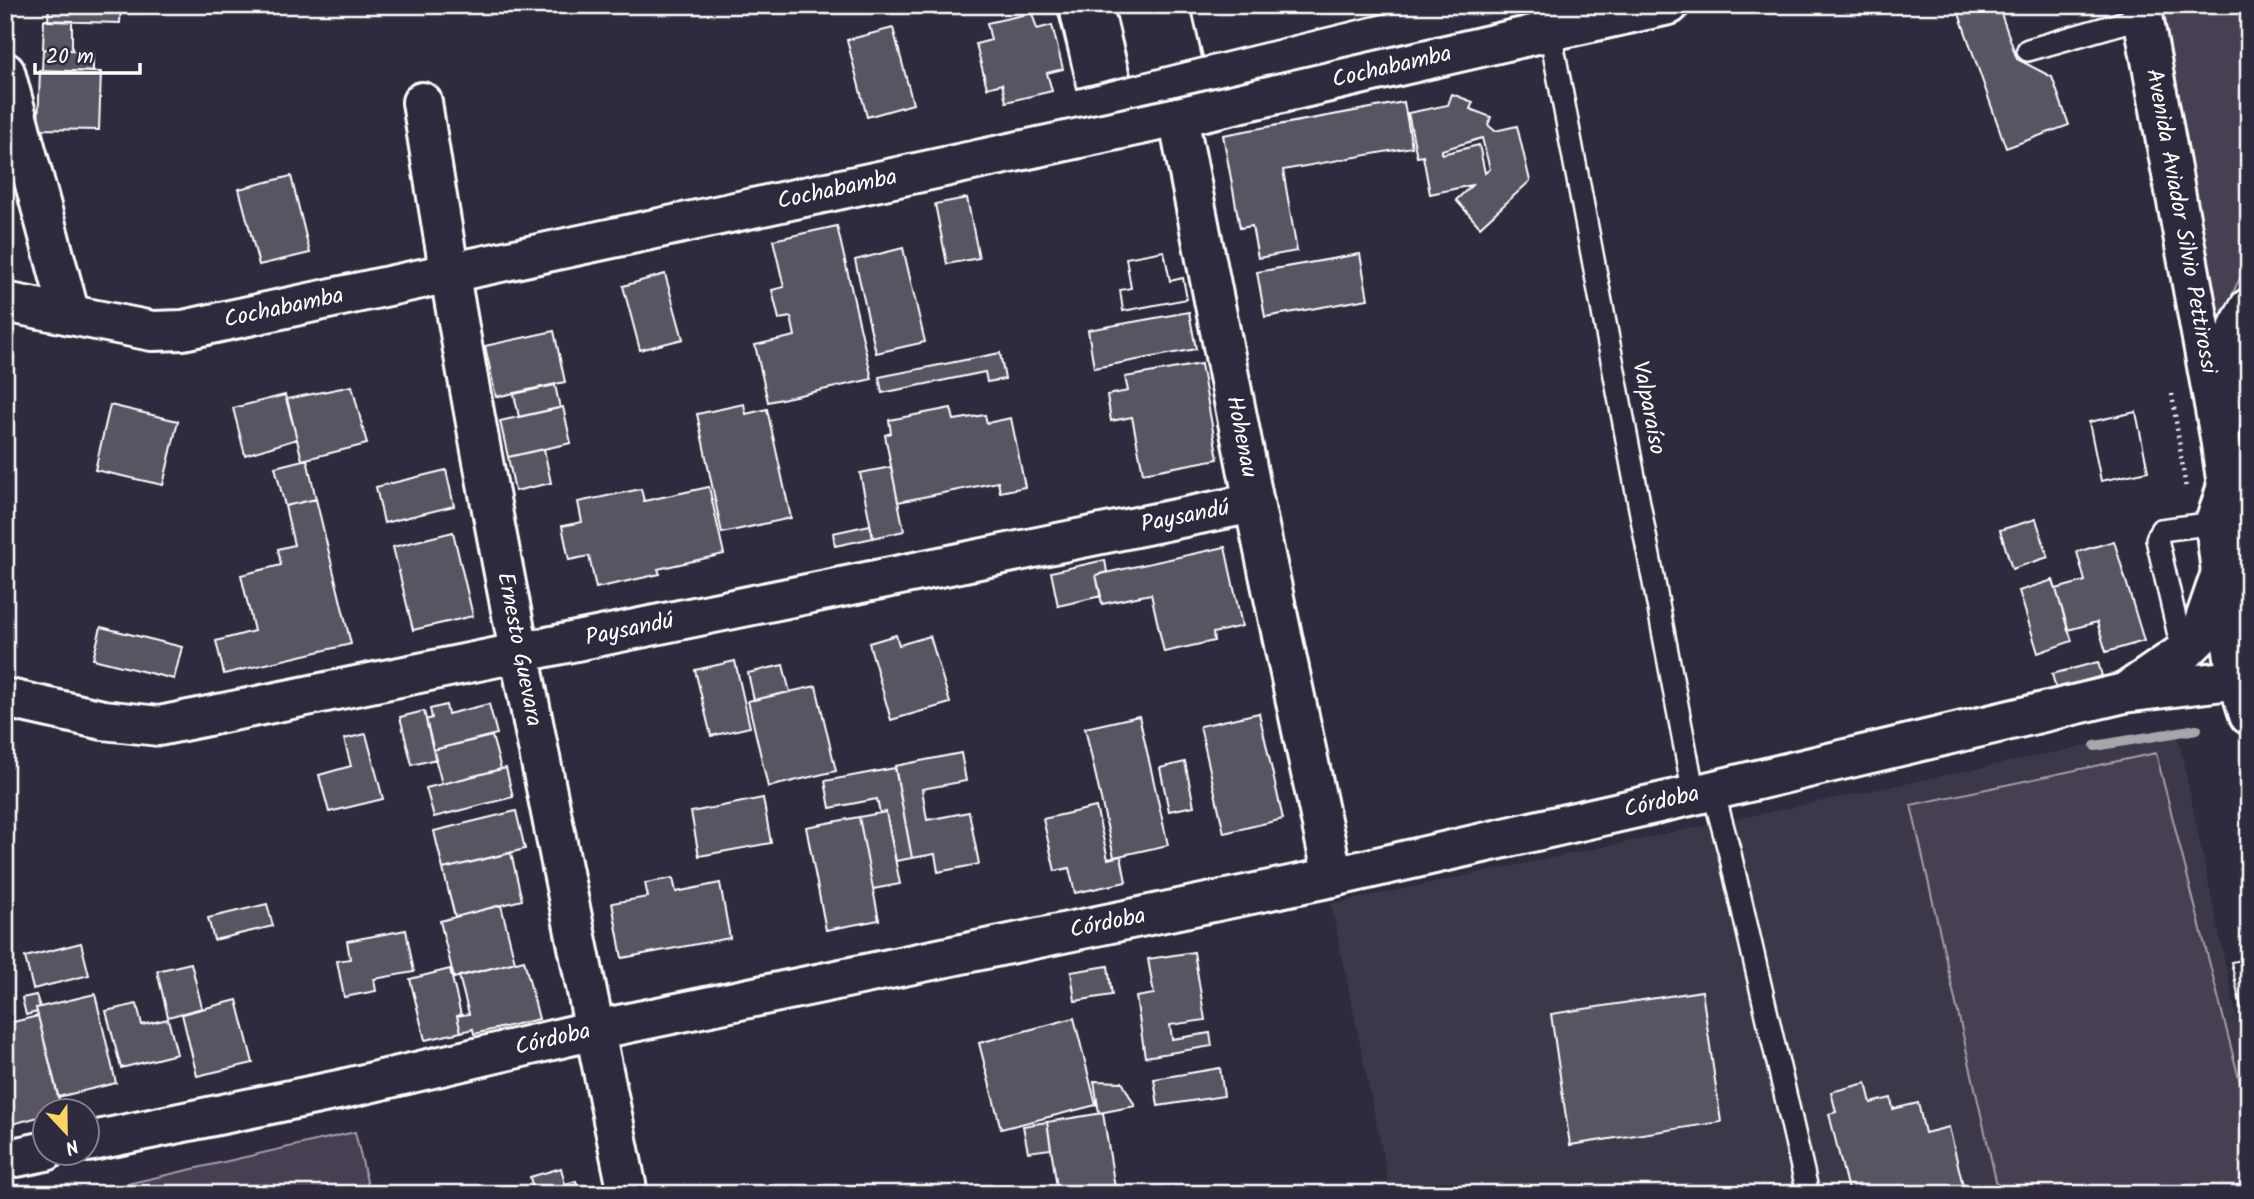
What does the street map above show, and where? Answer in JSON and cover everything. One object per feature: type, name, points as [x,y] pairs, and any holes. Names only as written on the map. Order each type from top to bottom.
[{"type":"main road","name":"Cochabamba","points":[[5,302],[152,331],[183,330],[1178,117],[1669,5]]},
{"type":"main road","name":"Avenida Aviador Silvio Pettirossi","points":[[2142,11],[2220,437]]},
{"type":"main road","points":[[5,72],[70,315]]},
{"type":"main road","name":"Ernesto Guevara","points":[[422,102],[449,274],[519,654],[628,1194]]},
{"type":"main road","name":"Hohenau","points":[[1178,117],[1254,503],[1333,877]]},
{"type":"main road","points":[[2249,308],[2239,326],[2222,401],[2220,437],[2249,715]]},
{"type":"main road","points":[[2227,486],[2215,523],[2235,561]]},
{"type":"main road","name":"Paysandú","points":[[5,698],[103,720],[159,726],[1254,503]]},
{"type":"main road","name":"Córdoba","points":[[2124,693],[2183,653],[2199,637],[2235,561]]},
{"type":"main road","name":"Córdoba","points":[[102,1139],[342,1089],[595,1030],[1333,877],[2124,693],[2244,679]]},
{"type":"lane","points":[[2028,50],[2142,11]]},
{"type":"lane","name":"Valparaíso","points":[[1550,31],[1703,793],[1730,854],[1807,1189]]},
{"type":"lane","points":[[2183,653],[2157,534],[2161,530],[2215,523]]},
{"type":"shaded area","points":[[2160,5],[2249,5],[2249,262],[2219,327]]},
{"type":"shaded area","points":[[2176,727],[2249,1077],[2249,1194],[1391,1194],[1331,904]]},
{"type":"shaded area","points":[[2156,753],[2249,1118],[2249,1194],[1999,1194],[1911,805]]},
{"type":"shaded area","points":[[355,1132],[370,1194],[83,1194]]},
{"type":"building","points":[[49,5],[121,5],[120,23],[48,21]]},
{"type":"building","points":[[1056,5],[1113,5],[1130,76],[1077,89]]},
{"type":"building","points":[[1058,5],[1114,5],[1131,75],[1077,88]]},
{"type":"building","points":[[1113,5],[1190,5],[1202,58],[1130,76]]},
{"type":"building","points":[[1114,5],[1191,5],[1203,57],[1131,75]]},
{"type":"building","points":[[1190,5],[1412,5],[1412,7],[1202,58]]},
{"type":"building","points":[[1191,5],[1413,5],[1413,6],[1203,57]]},
{"type":"building","points":[[1956,5],[1998,5],[2017,59],[2052,77],[2069,125],[2006,148]]},
{"type":"building","points":[[1032,13],[1037,29],[1052,25],[1063,69],[1047,73],[1052,91],[1006,102],[1002,84],[987,88],[976,44],[991,40],[987,23]]},
{"type":"building","points":[[44,20],[72,21],[72,50],[43,49]]},
{"type":"building","points":[[893,28],[913,104],[867,117],[847,40]]},
{"type":"building","points":[[43,49],[93,51],[93,72],[42,70]]},
{"type":"building","points":[[40,70],[101,72],[99,130],[38,129]]},
{"type":"building","points":[[1452,94],[1473,102],[1470,109],[1491,117],[1488,125],[1495,131],[1517,126],[1530,181],[1480,227],[1456,200],[1472,185],[1430,194],[1423,156],[1417,157],[1408,113],[1448,105]],"holes":[[[1482,138],[1490,169],[1485,173],[1479,145],[1442,154],[1442,150]]]},
{"type":"building","points":[[1404,102],[1412,147],[1283,170],[1297,251],[1258,258],[1252,226],[1240,228],[1223,135]]},
{"type":"building","points":[[291,176],[310,253],[259,265],[239,189]]},
{"type":"building","points":[[967,198],[979,258],[947,264],[935,204]]},
{"type":"building","points":[[837,226],[872,379],[768,402],[755,345],[795,336],[791,317],[779,319],[772,290],[784,287],[773,240]]},
{"type":"building","points":[[903,248],[925,342],[876,353],[855,260]]},
{"type":"building","points":[[1164,251],[1170,281],[1183,278],[1187,299],[1123,311],[1120,290],[1131,288],[1126,258]]},
{"type":"building","points":[[1164,251],[1170,281],[1183,278],[1187,299],[1123,311],[1120,290],[1131,288],[1126,258]]},
{"type":"building","points":[[1360,254],[1368,299],[1265,317],[1257,272]]},
{"type":"building","points":[[665,274],[683,339],[640,350],[623,286]]},
{"type":"building","points":[[1189,312],[1196,349],[1094,368],[1088,330]]},
{"type":"building","points":[[554,331],[565,382],[496,397],[485,346]]},
{"type":"building","points":[[1000,353],[1005,379],[987,382],[985,372],[882,393],[879,377]]},
{"type":"building","points":[[5,362],[13,363],[5,397]]},
{"type":"building","points":[[1201,364],[1218,459],[1143,473],[1132,417],[1111,421],[1107,395],[1128,391],[1125,377]]},
{"type":"building","points":[[555,385],[560,408],[519,417],[514,394]]},
{"type":"building","points":[[352,386],[367,444],[302,460],[287,399]]},
{"type":"building","points":[[285,395],[297,439],[245,455],[233,408]]},
{"type":"building","points":[[744,404],[746,414],[767,409],[791,518],[722,533],[697,414]]},
{"type":"building","points":[[110,405],[178,421],[163,485],[95,470]]},
{"type":"building","points":[[563,407],[571,443],[508,457],[500,421]]},
{"type":"building","points":[[951,408],[954,420],[985,415],[987,423],[1011,418],[1025,487],[1000,492],[998,482],[898,502],[885,435],[891,433],[889,420]]},
{"type":"building","points":[[2136,412],[2148,471],[2101,481],[2089,422]]},
{"type":"building","points":[[2136,412],[2148,471],[2101,481],[2089,422]]},
{"type":"building","points":[[544,449],[551,483],[515,491],[508,457]]},
{"type":"building","points":[[307,459],[316,499],[285,506],[275,467]]},
{"type":"building","points":[[891,467],[904,531],[873,538],[860,473]]},
{"type":"building","points":[[446,470],[454,506],[384,523],[376,487]]},
{"type":"building","points":[[709,487],[724,554],[658,569],[660,574],[596,588],[589,556],[569,560],[562,526],[582,522],[578,502],[641,489],[644,501]]},
{"type":"building","points":[[316,499],[351,644],[224,674],[216,641],[254,631],[241,575],[281,565],[278,549],[294,545],[285,506]]},
{"type":"building","points":[[2036,519],[2048,557],[2012,569],[2000,530]]},
{"type":"building","points":[[870,525],[873,538],[835,546],[833,533]]},
{"type":"building","points":[[453,532],[473,616],[413,630],[393,547]]},
{"type":"building","points":[[2114,541],[2144,641],[2106,652],[2097,622],[2068,630],[2056,589],[2085,581],[2077,552]]},
{"type":"building","points":[[1225,547],[1242,626],[1213,633],[1214,641],[1164,652],[1151,594],[1102,604],[1096,575]]},
{"type":"building","points":[[1105,560],[1107,572],[1096,575],[1101,596],[1058,606],[1051,572]]},
{"type":"building","points":[[2053,580],[2072,641],[2038,653],[2019,591]]},
{"type":"building","points":[[101,627],[182,647],[174,679],[93,659]]},
{"type":"building","points":[[896,635],[899,645],[930,636],[950,703],[891,720],[869,643]]},
{"type":"building","points":[[735,661],[750,727],[711,736],[695,670]]},
{"type":"building","points":[[2098,662],[2102,676],[2056,689],[2052,674]]},
{"type":"building","points":[[783,665],[790,692],[754,700],[748,673]]},
{"type":"building","points":[[816,686],[836,771],[768,787],[748,701]]},
{"type":"building","points":[[489,704],[497,734],[433,750],[426,720],[432,718],[430,709],[446,705],[448,714]]},
{"type":"building","points":[[424,711],[436,759],[412,765],[400,717]]},
{"type":"building","points":[[1259,713],[1283,819],[1224,833],[1200,726]]},
{"type":"building","points":[[1139,716],[1168,845],[1114,857],[1085,728]]},
{"type":"building","points":[[366,734],[383,799],[329,812],[319,775],[351,766],[344,739]]},
{"type":"building","points":[[492,736],[501,769],[442,784],[433,750]]},
{"type":"building","points":[[961,753],[966,781],[922,789],[927,820],[969,812],[979,864],[938,872],[935,854],[912,858],[895,766]]},
{"type":"building","points":[[1185,762],[1194,806],[1169,811],[1160,768]]},
{"type":"building","points":[[506,768],[513,797],[434,817],[426,788]]},
{"type":"building","points":[[895,768],[912,858],[896,861],[886,812],[880,813],[877,799],[830,808],[825,781]]},
{"type":"building","points":[[763,798],[771,843],[699,856],[691,812]]},
{"type":"building","points":[[1096,807],[1108,859],[1121,856],[1126,882],[1075,893],[1069,868],[1055,871],[1043,819]]},
{"type":"building","points":[[516,811],[525,849],[443,869],[434,831]]},
{"type":"building","points":[[886,812],[900,884],[873,889],[859,817]]},
{"type":"building","points":[[859,817],[879,920],[826,930],[806,827]]},
{"type":"building","points":[[511,853],[522,900],[455,917],[443,869]]},
{"type":"building","points":[[673,878],[676,892],[720,883],[730,938],[622,958],[612,903],[648,897],[645,883]]},
{"type":"building","points":[[267,904],[273,926],[214,940],[208,918]]},
{"type":"building","points":[[501,905],[515,962],[454,978],[440,921]]},
{"type":"building","points":[[406,930],[414,972],[374,979],[376,991],[344,997],[337,961],[350,959],[347,941]]},
{"type":"building","points":[[81,943],[89,975],[33,989],[25,957]]},
{"type":"building","points":[[1194,952],[1205,1020],[1170,1025],[1172,1039],[1210,1033],[1212,1046],[1145,1057],[1136,997],[1154,994],[1148,959]]},
{"type":"building","points":[[2249,959],[2249,1006],[2241,1008],[2231,962]]},
{"type":"building","points":[[2249,959],[2249,1006],[2241,1008],[2231,962]]},
{"type":"building","points":[[524,960],[539,1019],[474,1034],[473,1029],[461,1032],[457,1016],[469,1014],[459,976]]},
{"type":"building","points":[[191,963],[202,1008],[168,1017],[157,971]]},
{"type":"building","points":[[1108,966],[1112,995],[1075,1001],[1071,972]]},
{"type":"building","points":[[450,969],[461,1015],[457,1016],[461,1032],[425,1040],[410,979]]},
{"type":"building","points":[[1702,991],[1721,1122],[1570,1145],[1551,1014]]},
{"type":"building","points":[[95,994],[116,1083],[58,1097],[36,1008]]},
{"type":"building","points":[[36,995],[40,1007],[36,1008],[37,1012],[26,1015],[22,998]]},
{"type":"building","points":[[237,1000],[253,1063],[197,1076],[182,1014]]},
{"type":"building","points":[[137,1004],[142,1025],[168,1019],[177,1054],[121,1068],[106,1011]]},
{"type":"building","points":[[38,1016],[59,1098],[32,1098],[32,1119],[5,1126],[5,1024]]},
{"type":"building","points":[[1074,1018],[1096,1105],[1001,1129],[979,1043]]},
{"type":"building","points":[[1220,1068],[1224,1096],[1158,1106],[1154,1079]]},
{"type":"building","points":[[1094,1081],[1122,1082],[1135,1106],[1099,1113]]},
{"type":"building","points":[[1866,1083],[1871,1103],[1891,1098],[1893,1109],[1918,1103],[1925,1133],[1949,1127],[1965,1194],[1909,1194],[1907,1186],[1875,1194],[1849,1194],[1829,1114],[1836,1112],[1831,1092]]},
{"type":"building","points":[[1103,1113],[1116,1194],[1058,1194],[1047,1122]]},
{"type":"building","points":[[1047,1122],[1051,1149],[1028,1152],[1023,1126]]},
{"type":"building","points":[[561,1168],[565,1184],[576,1181],[579,1194],[534,1194],[530,1177]]},
{"type":"waterway","points":[[2095,746],[2197,729]]}]
